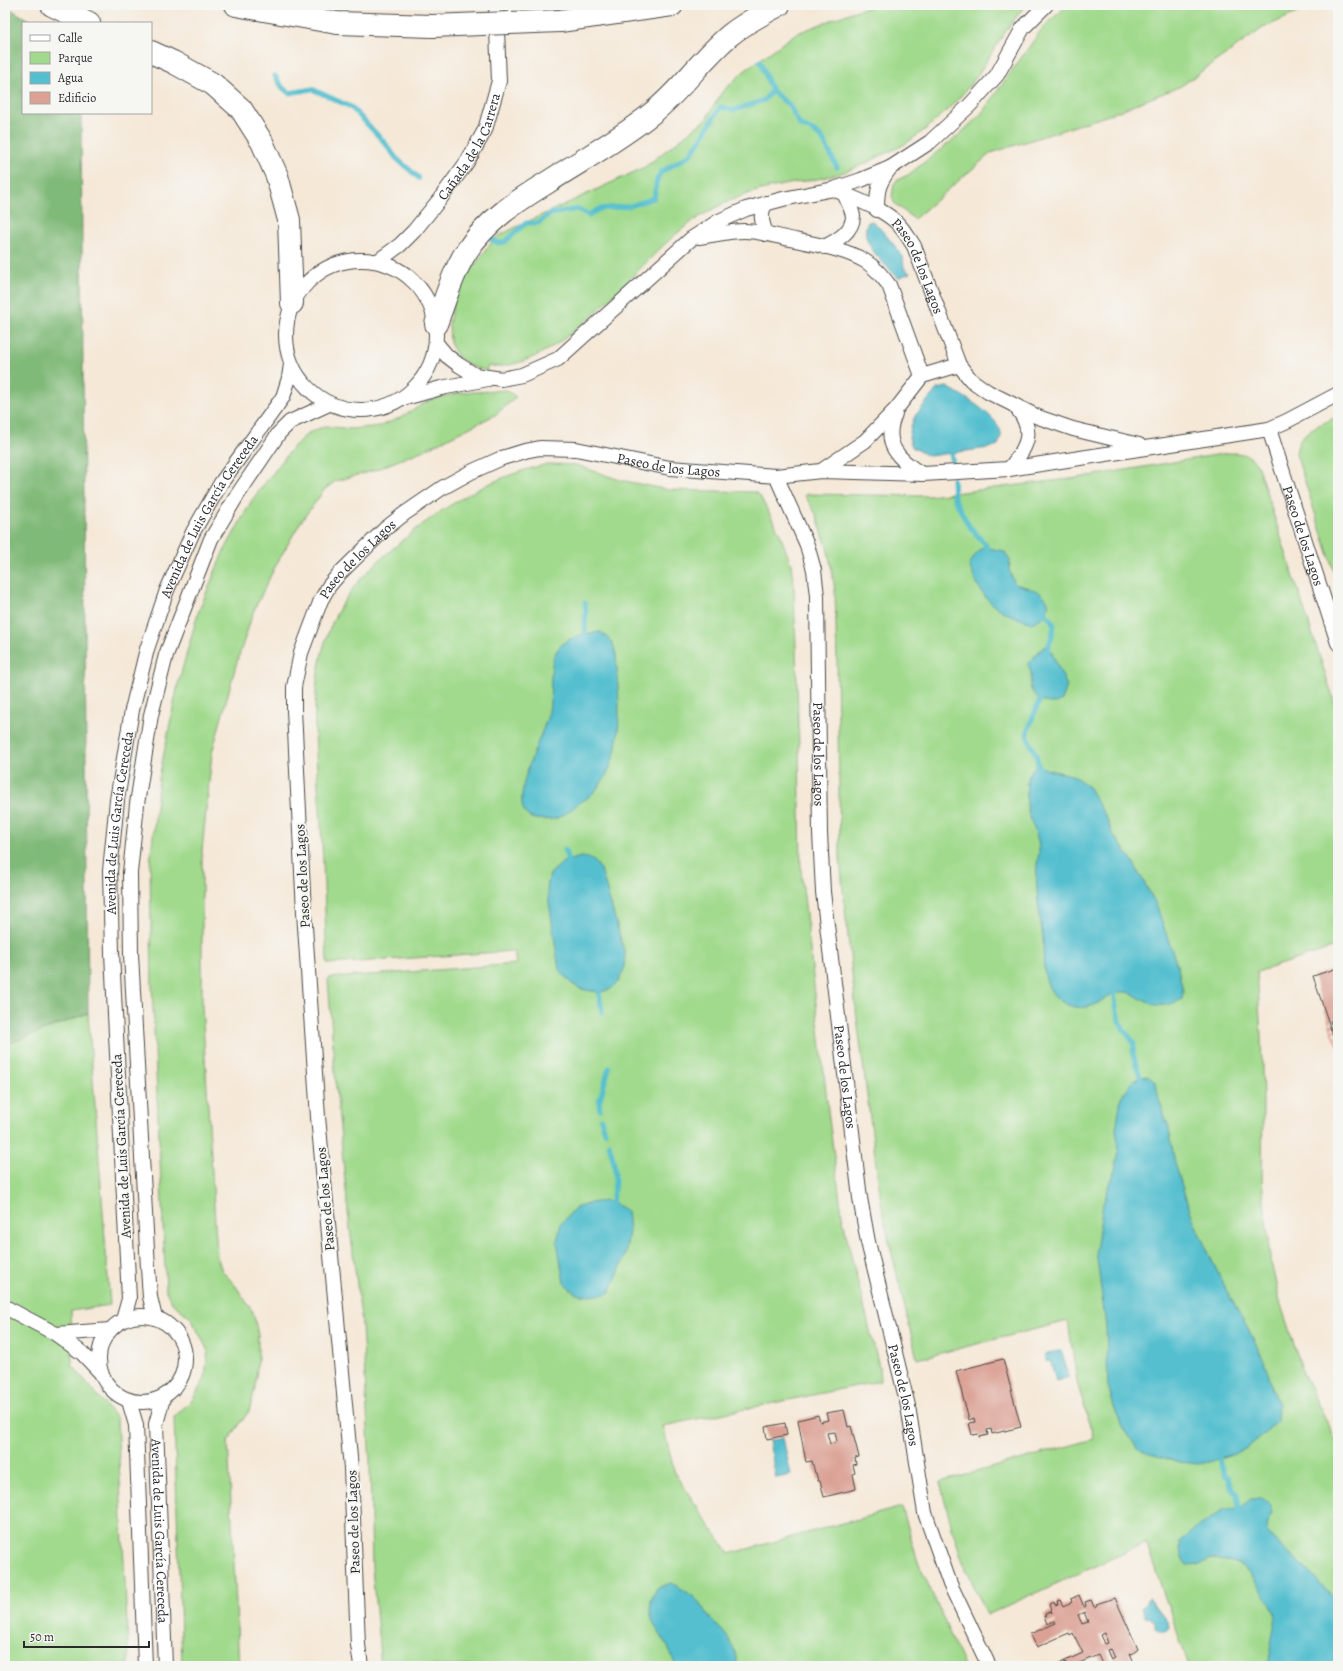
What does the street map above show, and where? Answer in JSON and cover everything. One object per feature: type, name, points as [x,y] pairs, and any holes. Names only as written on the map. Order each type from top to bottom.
[{"type":"highway","points":[[52,5],[87,22]]},
{"type":"highway","points":[[236,5],[337,22],[432,26],[560,21],[672,5]]},
{"type":"highway","points":[[436,334],[452,280],[466,253],[482,232],[526,195],[625,133],[652,114],[675,93],[692,73],[730,36],[757,16],[779,5]]},
{"type":"highway","points":[[152,52],[173,62],[212,84],[241,109],[262,142],[277,176],[289,220],[292,303]]},
{"type":"street","name":"Cañada de la Carrera","points":[[378,262],[400,245],[414,231],[440,199],[467,162],[485,130],[499,81],[496,5]]},
{"type":"street","points":[[436,334],[433,356],[425,375],[412,391],[388,406],[366,411],[343,409],[329,404],[313,394],[300,381],[291,364],[286,344],[286,323],[292,303],[303,286],[318,272],[337,263],[357,260],[378,262],[399,270],[416,284],[429,303],[436,334],[446,356],[475,375],[501,379],[522,375],[558,359],[691,239],[726,218],[746,209],[766,203],[839,192],[890,168],[930,142],[970,105],[997,74],[1022,28],[1046,5]]},
{"type":"street","points":[[877,210],[877,194],[880,181],[890,168]]},
{"type":"street","points":[[824,247],[846,233],[851,224],[853,216],[839,192]]},
{"type":"street","name":"Paseo de los Lagos","points":[[839,192],[895,220],[906,232],[914,246],[958,365],[971,380],[988,392],[1038,417],[1073,429],[1145,447]]},
{"type":"street","points":[[766,203],[762,210],[762,221],[766,234]]},
{"type":"street","points":[[691,239],[745,231],[766,234],[824,247],[856,256],[866,262],[883,277],[889,285],[922,376],[958,365]]},
{"type":"street","name":"Avenida de Luis García Cereceda","points":[[123,1320],[129,1299],[112,953],[110,872],[117,800],[132,710],[147,649],[167,590],[192,532],[220,483],[283,398],[289,378],[291,364]]},
{"type":"street","name":"Paseo de los Lagos","points":[[821,472],[865,442],[897,408],[922,376]]},
{"type":"street","points":[[401,399],[441,388],[495,378]]},
{"type":"street","name":"Paseo de los Lagos","points":[[361,1666],[358,1646],[351,1468],[318,1117],[304,912],[294,710],[294,687],[301,653],[324,595],[340,573],[404,514],[442,488],[471,472],[502,458],[540,448],[576,449],[670,468],[776,476],[821,472],[923,474],[1009,469],[1269,429],[1338,394]]},
{"type":"street","name":"Avenida de Luis García Cereceda","points":[[155,1318],[150,1297],[148,1268],[131,954],[130,873],[137,804],[151,715],[166,655],[211,539],[238,494],[279,433],[290,422],[329,404]]},
{"type":"street","points":[[1009,469],[1021,455],[1026,443],[1028,432],[1022,415],[1015,406]]},
{"type":"street","name":"Paseo de los Lagos","points":[[897,408],[891,422],[889,435],[892,444],[899,456],[908,466],[923,474]]},
{"type":"street","name":"Paseo de los Lagos","points":[[1269,429],[1338,643]]},
{"type":"street","name":"Paseo de los Lagos","points":[[776,476],[807,545],[814,570],[817,596],[820,833],[823,892],[860,1198],[868,1242],[908,1406],[925,1513],[950,1584],[989,1666]]},
{"type":"street","points":[[5,1307],[56,1334],[82,1353],[100,1372],[111,1390],[129,1401],[146,1403],[163,1398],[180,1380],[185,1355],[176,1332],[155,1318],[139,1316],[123,1320],[110,1330],[100,1350],[100,1372]]},
{"type":"street","points":[[56,1334],[110,1330]]},
{"type":"street","name":"Avenida de Luis García Cereceda","points":[[163,1398],[156,1424],[164,1666]]},
{"type":"street","name":"Avenida de Luis García Cereceda","points":[[129,1401],[136,1424],[145,1666]]},
{"type":"green space","points":[[876,5],[1026,5],[1012,22],[976,77],[962,95],[938,119],[908,142],[866,163],[841,173],[754,192],[732,200],[710,211],[681,230],[592,316],[566,337],[541,353],[514,364],[488,366],[486,371],[471,366],[458,357],[450,343],[449,323],[454,300],[466,276],[495,238],[645,167],[706,119],[722,92],[743,72],[795,34],[855,11]]},
{"type":"green space","points":[[1068,5],[1314,5],[1263,28],[1181,86],[1109,115],[991,153],[914,219],[895,204],[892,197],[894,184],[897,180],[908,175],[959,135],[981,114],[1044,26]]},
{"type":"green space","points":[[5,6],[32,22],[22,22],[22,114],[81,114],[88,1013],[5,1045]]},
{"type":"green space","points":[[507,390],[516,397],[495,415],[424,450],[372,471],[336,481],[325,489],[300,523],[276,565],[254,610],[236,665],[212,753],[202,850],[202,1006],[217,1256],[222,1271],[235,1285],[253,1312],[258,1335],[258,1358],[255,1388],[249,1411],[228,1441],[239,1666],[182,1666],[174,1417],[193,1399],[205,1378],[208,1351],[191,1318],[172,1303],[166,1291],[152,985],[150,865],[159,778],[178,684],[198,613],[222,555],[252,500],[293,447],[308,433],[325,426],[351,429],[380,426],[400,418],[428,401],[440,397],[459,393]]},
{"type":"green space","points":[[1338,416],[1338,584],[1296,454],[1301,439],[1305,434],[1317,426]]},
{"type":"green space","points":[[1228,453],[1249,456],[1258,467],[1338,713],[1338,946],[1257,972],[1263,1102],[1262,1181],[1270,1258],[1281,1305],[1305,1378],[1338,1445],[1338,1666],[1189,1666],[1146,1543],[987,1615],[963,1562],[953,1532],[940,1482],[1094,1439],[1077,1382],[1068,1321],[917,1359],[883,1216],[857,1019],[844,900],[840,857],[835,591],[827,547],[816,514],[805,496],[806,494],[929,496],[1077,478]]},
{"type":"green space","points":[[549,464],[576,465],[620,480],[669,490],[755,492],[760,496],[779,532],[791,564],[794,587],[801,870],[829,1119],[842,1215],[879,1366],[880,1381],[663,1426],[675,1474],[729,1554],[902,1507],[917,1559],[964,1666],[381,1666],[372,1568],[370,1464],[362,1325],[348,1212],[336,1087],[328,978],[516,964],[514,951],[328,964],[315,738],[317,679],[323,651],[332,624],[353,588],[377,562],[429,520],[478,489],[513,474]]},
{"type":"green space","points":[[88,1013],[110,1305],[71,1311],[72,1365],[117,1419],[129,1666],[5,1666],[5,1045]]},
{"type":"water","points":[[872,221],[900,252],[903,257],[904,268],[910,273],[898,278],[874,253],[866,237],[868,222]]},
{"type":"water","points":[[947,387],[978,406],[994,420],[999,426],[1001,433],[1001,438],[998,445],[989,448],[929,456],[912,447],[909,438],[911,426],[915,416],[937,389]]},
{"type":"water","points":[[986,545],[989,548],[1004,551],[1010,560],[1009,570],[1015,584],[1037,591],[1047,599],[1048,608],[1043,616],[1038,620],[1032,623],[1008,614],[992,604],[980,589],[969,565],[978,551]]},
{"type":"water","points":[[601,632],[612,642],[616,653],[619,707],[616,744],[612,761],[605,778],[589,797],[554,819],[534,819],[527,816],[525,813],[522,804],[522,792],[529,764],[548,715],[551,673],[554,657],[560,647],[570,639],[588,633]]},
{"type":"water","points":[[1048,645],[1067,686],[1062,700],[1053,703],[1040,700],[1033,693],[1030,687],[1031,673],[1028,664],[1042,648]]},
{"type":"water","points":[[1038,765],[1048,770],[1072,775],[1088,786],[1107,819],[1112,833],[1132,860],[1156,904],[1178,968],[1183,991],[1182,999],[1168,1005],[1154,1005],[1134,994],[1119,992],[1091,1006],[1075,1007],[1062,1002],[1050,989],[1046,979],[1044,965],[1043,938],[1037,890],[1037,863],[1039,847],[1028,812],[1027,800],[1028,779],[1033,768]]},
{"type":"water","points":[[581,857],[589,858],[594,861],[602,873],[625,954],[624,969],[618,982],[611,989],[601,992],[581,989],[572,984],[559,970],[547,888],[550,874],[563,862]]},
{"type":"water","points":[[1148,1076],[1156,1083],[1159,1100],[1169,1128],[1175,1163],[1195,1224],[1223,1284],[1254,1340],[1269,1375],[1272,1390],[1278,1404],[1277,1421],[1254,1443],[1234,1454],[1218,1460],[1198,1464],[1180,1462],[1149,1454],[1137,1448],[1122,1425],[1115,1410],[1108,1386],[1106,1327],[1096,1251],[1103,1204],[1115,1170],[1119,1152],[1116,1129],[1121,1097],[1133,1081],[1141,1077]]},
{"type":"water","points":[[604,1201],[612,1202],[627,1211],[629,1231],[625,1256],[610,1292],[606,1294],[589,1296],[576,1294],[564,1283],[557,1241],[561,1224],[575,1208]]},
{"type":"water","points":[[1061,1350],[1069,1377],[1056,1381],[1050,1360],[1046,1361],[1044,1355]]},
{"type":"water","points":[[783,1438],[791,1475],[776,1478],[769,1441]]},
{"type":"water","points":[[1251,1499],[1262,1499],[1270,1505],[1272,1513],[1266,1525],[1268,1534],[1338,1600],[1338,1666],[1267,1666],[1276,1616],[1271,1604],[1250,1574],[1243,1566],[1233,1562],[1212,1559],[1199,1564],[1187,1565],[1183,1559],[1180,1551],[1180,1541],[1223,1510],[1239,1508]]},
{"type":"water","points":[[671,1583],[686,1591],[696,1599],[709,1617],[724,1633],[735,1651],[736,1666],[676,1666],[667,1645],[653,1623],[650,1612],[651,1600],[657,1588]]},
{"type":"water","points":[[1149,1598],[1168,1623],[1168,1629],[1160,1631],[1155,1628],[1155,1623],[1150,1617],[1145,1616],[1142,1607]]},
{"type":"building","points":[[1338,968],[1338,1018],[1330,1021],[1331,1024],[1338,1022],[1338,1024],[1332,1027],[1333,1030],[1338,1028],[1338,1031],[1334,1032],[1335,1036],[1338,1035],[1336,1038],[1338,1041],[1338,1051],[1313,976]]},
{"type":"building","points":[[1003,1359],[1021,1427],[992,1434],[991,1429],[987,1430],[988,1435],[979,1437],[978,1434],[972,1435],[969,1423],[975,1422],[974,1418],[969,1420],[956,1371]]},
{"type":"building","points":[[844,1410],[848,1427],[851,1426],[859,1457],[855,1458],[856,1464],[853,1465],[856,1489],[824,1497],[820,1481],[818,1481],[812,1461],[806,1462],[798,1420],[818,1415],[820,1422],[828,1420],[826,1413]],"holes":[[[835,1432],[837,1442],[830,1444],[827,1433]]]},
{"type":"building","points":[[785,1423],[787,1435],[767,1439],[765,1427]]},
{"type":"building","points":[[1079,1595],[1084,1607],[1086,1606],[1085,1602],[1091,1600],[1094,1607],[1097,1606],[1096,1604],[1115,1598],[1138,1649],[1132,1654],[1130,1653],[1134,1663],[1127,1666],[1097,1666],[1102,1664],[1098,1655],[1072,1666],[1066,1666],[1066,1662],[1064,1663],[1065,1666],[1062,1666],[1062,1664],[1058,1665],[1083,1653],[1073,1633],[1070,1635],[1069,1633],[1037,1647],[1030,1634],[1056,1623],[1055,1621],[1047,1624],[1044,1616],[1051,1611],[1052,1613],[1049,1605],[1054,1602],[1055,1605],[1058,1604],[1057,1601],[1060,1600],[1063,1606],[1072,1602],[1071,1599]],"holes":[[[1084,1612],[1088,1622],[1082,1624],[1078,1615]],[[1104,1633],[1108,1643],[1104,1644],[1100,1635]],[[1111,1649],[1115,1658],[1111,1660],[1107,1650]]]},
{"type":"waterway","points":[[760,61],[772,91]]},
{"type":"waterway","points":[[275,76],[283,88],[289,93],[312,89],[351,107],[385,143],[396,158],[419,178]]},
{"type":"waterway","points":[[491,239],[498,243],[505,242],[526,223],[538,223],[550,214],[578,209],[589,215],[599,209],[630,206],[654,198],[657,179],[661,172],[690,155],[720,107],[735,110],[764,100],[772,91],[789,105],[800,125],[813,131],[822,138],[837,167]]},
{"type":"waterway","points":[[950,445],[953,466]]},
{"type":"waterway","points":[[953,479],[954,498],[969,526],[986,545],[988,551]]},
{"type":"waterway","points":[[585,603],[586,640]]},
{"type":"waterway","points":[[1041,613],[1048,616],[1054,624],[1048,651]]},
{"type":"waterway","points":[[1042,694],[1027,732],[1028,738],[1037,757],[1038,765],[1042,770]]},
{"type":"waterway","points":[[565,850],[569,866]]},
{"type":"waterway","points":[[598,987],[602,1012]]},
{"type":"waterway","points":[[1115,987],[1115,1003],[1118,1015],[1124,1030],[1134,1043],[1133,1055],[1142,1082]]},
{"type":"waterway","points":[[600,1109],[599,1102],[609,1068]]},
{"type":"waterway","points":[[601,1119],[605,1132]]},
{"type":"waterway","points":[[609,1144],[615,1173],[615,1186],[612,1202]]},
{"type":"waterway","points":[[1217,1455],[1224,1474],[1229,1478],[1232,1490],[1237,1494],[1239,1508],[1242,1513]]}]
